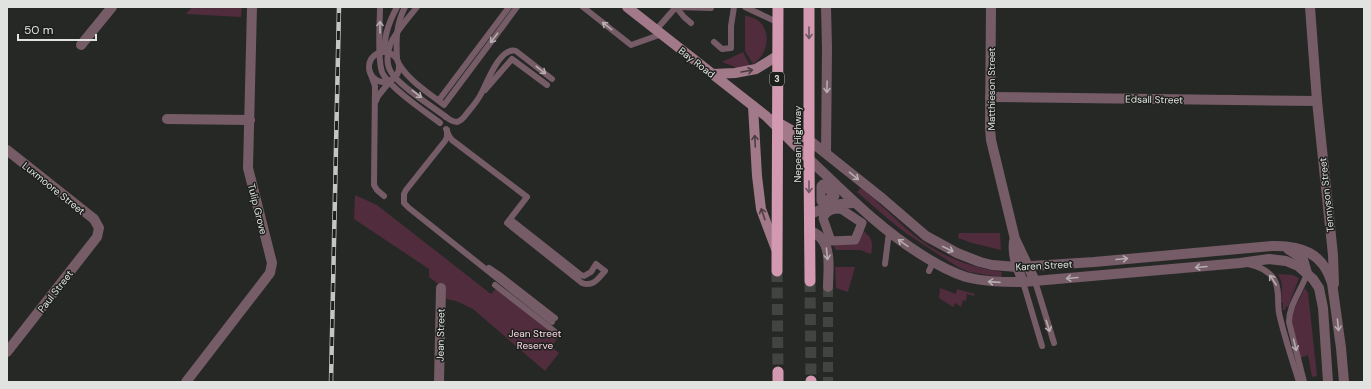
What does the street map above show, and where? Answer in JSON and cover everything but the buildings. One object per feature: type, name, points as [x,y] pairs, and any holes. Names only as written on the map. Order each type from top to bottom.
[{"type":"highway","name":"Nepean Highway","points":[[777,271],[778,7]]},
{"type":"highway","name":"Nepean Highway","points":[[809,7],[810,281]]},
{"type":"main road","name":"Bay Road","points":[[628,7],[777,125],[809,159]]},
{"type":"main road","points":[[713,74],[756,70],[777,56]]},
{"type":"main road","points":[[753,106],[757,176],[761,209],[776,250]]},
{"type":"main road","name":"Karen Street","points":[[777,125],[809,140]]},
{"type":"street","points":[[81,45],[112,7]]},
{"type":"street","name":"Tulip Grove","points":[[186,382],[270,273],[272,262],[248,168],[252,7]]},
{"type":"street","points":[[826,7],[826,153]]},
{"type":"street","name":"Matthieson Street","points":[[991,7],[991,140],[1015,239],[1013,248],[1022,266],[1035,281]]},
{"type":"street","name":"Tennyson Street","points":[[1310,7],[1317,101],[1333,255],[1334,290],[1344,382]]},
{"type":"street","name":"Edsall Street","points":[[990,97],[1317,101]]},
{"type":"street","points":[[167,119],[250,120]]},
{"type":"street","name":"Karen Street","points":[[809,140],[883,199],[916,228],[939,244],[980,262],[1005,266],[1022,266],[1094,262],[1288,246],[1300,248],[1314,256],[1323,264],[1334,290]]},
{"type":"street","name":"Luxmoore Street","points":[[7,150],[94,219],[99,228]]},
{"type":"street","name":"Karen Street","points":[[809,159],[855,203],[931,267],[975,279],[997,282],[1023,282],[1240,263],[1260,259],[1282,260],[1292,263],[1307,272]]},
{"type":"street","points":[[809,216],[831,205],[855,203]]},
{"type":"street","points":[[841,209],[862,223],[855,240],[831,241],[823,222],[823,218],[827,211],[841,209]]},
{"type":"street","name":"Paul Street","points":[[7,352],[97,237],[99,228]]},
{"type":"street","points":[[809,230],[819,236],[825,244],[828,258],[828,287]]},
{"type":"street","points":[[1278,246],[1292,251],[1301,257],[1307,272],[1316,283],[1323,308],[1328,382]]},
{"type":"street","name":"Matthieson Street","points":[[1022,266],[1023,282]]},
{"type":"street","name":"Jean Street","points":[[439,382],[441,288]]},
{"type":"lane","points":[[380,7],[380,61],[382,73],[389,82],[440,123],[446,129],[452,140],[527,197],[508,221],[582,283],[590,284],[596,281],[605,270],[596,264],[591,272],[584,276],[518,229]]},
{"type":"lane","points":[[385,52],[385,42],[388,28],[397,7]]},
{"type":"lane","points":[[374,106],[378,96],[399,70],[396,34],[405,7]]},
{"type":"lane","points":[[417,7],[392,40],[389,49],[388,66],[390,71],[399,81],[446,117],[457,122],[465,116],[482,92],[492,72],[508,51],[514,50],[521,54],[552,79]]},
{"type":"lane","points":[[384,196],[374,185],[375,86],[369,66],[371,61],[377,54],[385,52],[390,53],[398,62],[402,70],[444,105],[509,7]]},
{"type":"lane","points":[[439,100],[466,70],[517,7]]},
{"type":"lane","points":[[583,7],[631,45],[659,32],[676,7]]},
{"type":"lane","points":[[676,7],[711,7]]},
{"type":"lane","points":[[676,7],[684,18],[691,24]]},
{"type":"lane","points":[[714,42],[722,49],[730,48],[734,7]]},
{"type":"lane","points":[[745,7],[778,22]]},
{"type":"lane","points":[[482,92],[512,59],[547,85]]},
{"type":"lane","points":[[370,72],[373,77],[382,82],[406,78],[414,80]]},
{"type":"lane","points":[[446,129],[446,137],[406,190],[404,194],[404,203],[498,280],[558,334]]},
{"type":"lane","points":[[885,264],[889,232]]},
{"type":"lane","points":[[1240,263],[1259,267],[1273,278],[1277,287],[1280,317],[1299,382]]},
{"type":"lane","points":[[1304,382],[1289,322],[1291,308],[1307,272]]},
{"type":"lane","points":[[498,280],[553,320]]},
{"type":"lane","points":[[1035,281],[1054,343]]},
{"type":"lane","points":[[1023,282],[1042,346]]},
{"type":"green space","points":[[192,7],[242,7],[241,17],[186,14]]},
{"type":"green space","points":[[745,15],[760,22],[764,27],[767,39],[765,50],[753,64],[745,51]]},
{"type":"green space","points":[[743,52],[750,66],[738,68],[722,62]]},
{"type":"green space","points":[[861,188],[909,231],[941,253],[964,263],[1002,272],[1001,277],[969,272],[958,267],[907,234],[888,219],[857,192]]},
{"type":"green space","name":"Jean Street Reserve","points":[[355,195],[377,205],[491,294],[497,287],[559,335],[552,347],[559,353],[545,371],[473,309],[456,301],[446,299],[446,290],[429,277],[429,269],[354,219]]},
{"type":"green space","points":[[860,228],[871,239],[871,254],[860,250],[836,250],[831,241],[855,240]]},
{"type":"green space","points":[[959,233],[1000,233],[1001,250],[958,238]]},
{"type":"green space","points":[[835,267],[855,267],[848,292],[836,288]]},
{"type":"green space","points":[[1278,274],[1293,275],[1299,278],[1288,307],[1286,306],[1285,310],[1283,310],[1283,303],[1281,302],[1282,287]]},
{"type":"green space","points":[[940,288],[956,294],[957,289],[975,294],[974,296],[967,294],[966,301],[963,300],[961,307],[955,303],[953,307],[939,298]]},
{"type":"green space","points":[[1305,288],[1308,293],[1317,376],[1312,377],[1308,355],[1300,358],[1292,323],[1294,309]]},
{"type":"tunnel","points":[[777,271],[778,372]]},
{"type":"tunnel","points":[[810,281],[811,381]]},
{"type":"tunnel","points":[[828,287],[828,382]]},
{"type":"railway","points":[[331,382],[339,7]]}]
